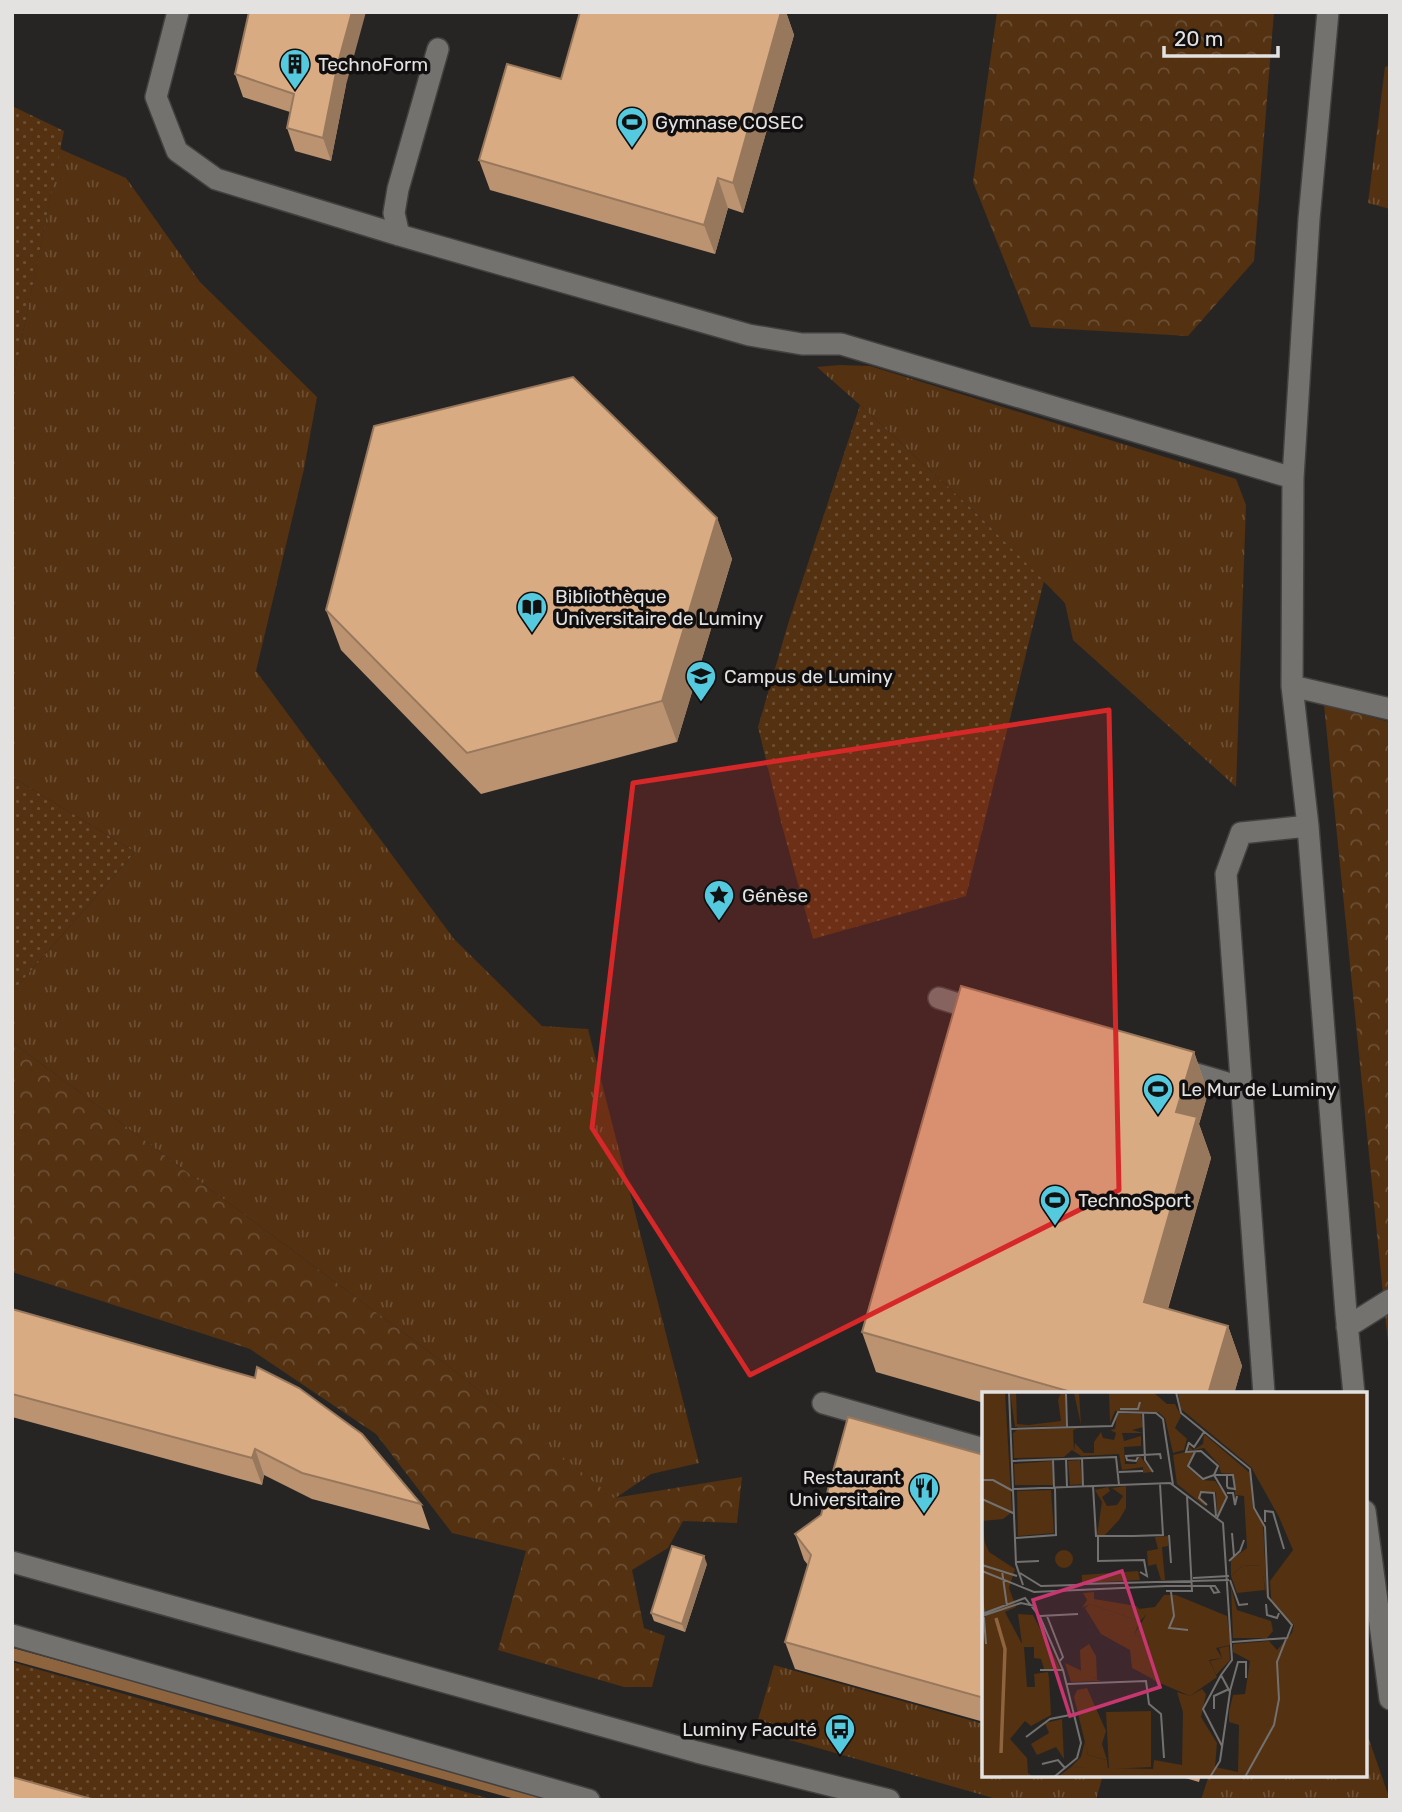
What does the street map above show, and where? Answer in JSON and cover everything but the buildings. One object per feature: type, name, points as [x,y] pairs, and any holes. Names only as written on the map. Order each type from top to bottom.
[{"type":"street","points":[[178,12],[156,97],[177,151],[216,179],[399,235],[749,335],[802,344],[841,344],[1293,478]]},
{"type":"street","points":[[1328,12],[1309,219],[1293,478],[1292,686],[1308,826],[1354,1392]]},
{"type":"street","points":[[399,235],[394,213],[398,189],[438,49]]},
{"type":"street","points":[[1292,686],[1390,709]]},
{"type":"street","points":[[1264,1392],[1226,874],[1241,833],[1308,826]]},
{"type":"street","points":[[939,998],[1006,1018]]},
{"type":"street","points":[[1163,1064],[1241,1087]]},
{"type":"street","points":[[1347,1327],[1390,1300]]},
{"type":"street","points":[[823,1403],[982,1447]]},
{"type":"street","points":[[1368,1559],[1390,1699]]},
{"type":"street","points":[[12,1562],[697,1752],[889,1800]]},
{"type":"street","points":[[12,1635],[589,1800]]},
{"type":"highlighted area","points":[[1109,710],[1119,1190],[750,1375],[592,1128],[633,783]]},
{"type":"green space","points":[[997,12],[1274,12],[1254,261],[1188,336],[1031,327],[973,182]]},
{"type":"green space","points":[[1390,65],[1390,209],[1368,203],[1385,67]]},
{"type":"green space","points":[[12,106],[64,131],[12,387]]},
{"type":"green space","points":[[60,149],[126,178],[200,282],[317,397],[304,469],[256,671],[454,939],[542,1026],[588,1029],[699,1463],[651,1474],[614,1499],[447,1365],[12,1042],[12,992],[135,852],[12,777],[12,387]]},
{"type":"green space","points":[[870,366],[1236,479],[1246,505],[1236,787],[1073,640],[1065,603],[975,512],[817,367]]},
{"type":"green space","points":[[860,405],[975,512],[1044,581],[966,896],[813,939],[758,727],[788,624]]},
{"type":"green space","points":[[1324,705],[1390,722],[1390,1360],[1386,1324]]},
{"type":"green space","points":[[12,777],[135,852],[12,992]]},
{"type":"green space","points":[[12,1042],[447,1365],[614,1498],[742,1477],[737,1523],[683,1521],[668,1548],[632,1570],[644,1628],[665,1636],[652,1687],[624,1687],[498,1650],[526,1551],[452,1533],[376,1434],[250,1349],[12,1272]]},
{"type":"green space","points":[[12,1662],[494,1800],[12,1800]]},
{"type":"green space","points":[[774,1665],[982,1723],[982,1777],[1102,1777],[1096,1800],[1000,1800],[755,1730]]},
{"type":"green space","points":[[1367,1734],[1390,1800],[1201,1800],[1208,1777],[1367,1777]]},
{"type":"waterway","points":[[12,1654],[541,1800]]},
{"type":"place","name":"TechnoForm","points":[[295,91]]},
{"type":"place","name":"Gymnase COSEC","points":[[632,149]]},
{"type":"place","name":"Bibliothèque Universitaire de Luminy","points":[[532,634]]},
{"type":"place","name":"Campus de Luminy","points":[[701,703]]},
{"type":"place","name":"Génèse","points":[[719,922]]},
{"type":"place","name":"Le Mur de Luminy","points":[[1158,1116]]},
{"type":"place","name":"TechnoSport","points":[[1055,1227]]},
{"type":"place","name":"Restaurant Universitaire","points":[[924,1515]]},
{"type":"place","name":"Luminy Faculté","points":[[840,1756]]}]
